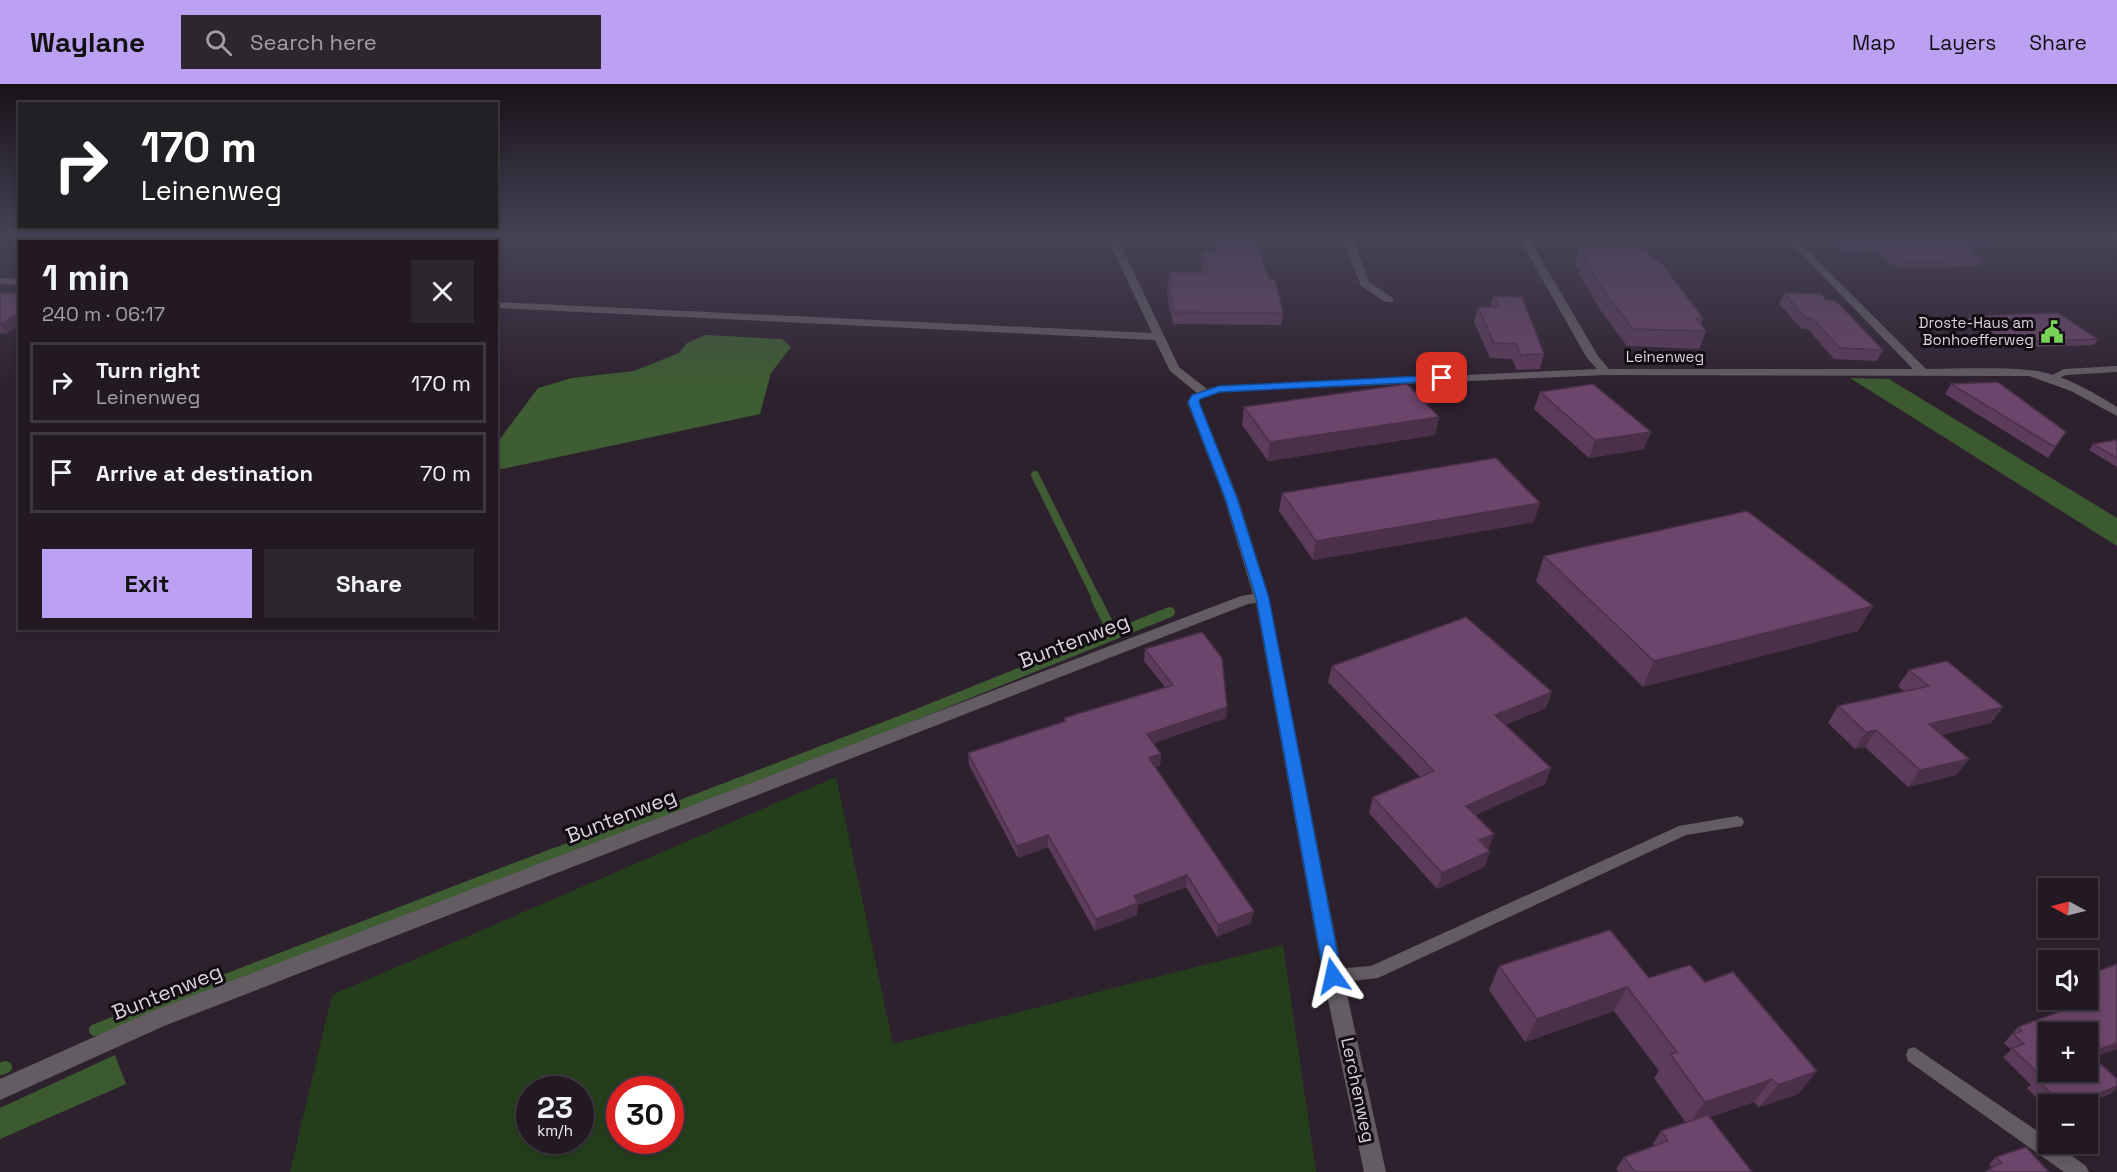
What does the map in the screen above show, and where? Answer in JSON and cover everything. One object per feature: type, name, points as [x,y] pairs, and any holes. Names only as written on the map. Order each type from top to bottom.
[{"type":"street","points":[[1135,286],[1174,369],[1189,383],[1205,393]]},
{"type":"street","points":[[1368,286],[1389,300]]},
{"type":"street","points":[[1552,286],[1593,357],[1606,372]]},
{"type":"street","points":[[1837,286],[1924,374]]},
{"type":"street","points":[[498,305],[1160,337]]},
{"type":"street","name":"Leinenweg","points":[[1205,393],[1219,389],[1606,372],[2029,373],[2052,378],[2092,396],[2117,412]]},
{"type":"street","name":"Lerchenweg","points":[[1205,393],[1196,397],[1193,402],[1231,498],[1263,598],[1333,976],[1375,1172]]},
{"type":"street","name":"Buntenweg","points":[[0,1090],[157,1018],[1246,599],[1263,598]]},
{"type":"lane","points":[[2052,378],[2064,372],[2117,369]]},
{"type":"lane","points":[[1333,976],[1372,973],[1684,830],[1737,822]]},
{"type":"lane","points":[[1914,1055],[2080,1172]]},
{"type":"shaded area","points":[[705,335],[782,339],[791,347],[771,373],[760,414],[498,470],[498,442],[538,388],[572,378],[634,371],[679,353],[687,343]]},
{"type":"shaded area","points":[[1850,378],[1889,379],[2117,518],[2117,546]]},
{"type":"shaded area","points":[[836,777],[893,1044],[1283,945],[1316,1172],[290,1172],[332,995]]},
{"type":"shaded area","points":[[115,1055],[126,1084],[0,1139],[0,1108]]},
{"type":"building","points":[[1168,286],[1277,286],[1283,313],[1174,312]]},
{"type":"building","points":[[1601,286],[1679,286],[1703,318],[1696,318],[1706,331],[1633,329]]},
{"type":"building","points":[[0,293],[18,294],[18,314],[0,324]]},
{"type":"building","points":[[1784,293],[1821,294],[1826,300],[1835,300],[1883,350],[1840,348],[1813,319],[1806,318]]},
{"type":"building","points":[[1493,296],[1522,297],[1544,354],[1521,355],[1516,344],[1494,343],[1478,307],[1499,307]]},
{"type":"building","points":[[2058,313],[2098,339],[2006,342],[1970,316]]},
{"type":"building","points":[[1998,382],[2066,432],[2055,447],[1951,384]]},
{"type":"building","points":[[1407,384],[1439,417],[1270,442],[1244,407]]},
{"type":"building","points":[[1593,384],[1651,432],[1595,440],[1540,392]]},
{"type":"building","points":[[2117,440],[2117,458],[2093,444]]},
{"type":"building","points":[[1496,458],[1540,503],[1316,541],[1282,493]]},
{"type":"building","points":[[1747,511],[1873,606],[1654,661],[1544,556]]},
{"type":"building","points":[[1466,617],[1552,692],[1495,715],[1551,768],[1466,806],[1494,834],[1479,840],[1490,851],[1442,873],[1373,797],[1434,771],[1332,666]]},
{"type":"building","points":[[1202,632],[1222,658],[1227,707],[1147,734],[1161,754],[1149,758],[1254,911],[1218,925],[1187,875],[1134,896],[1138,903],[1096,919],[1048,835],[1017,846],[968,753],[1066,721],[1064,718],[1173,685],[1145,649]]},
{"type":"building","points":[[1947,661],[2003,707],[1929,724],[1969,759],[1920,770],[1876,730],[1866,732],[1838,706],[1929,686],[1909,670]]},
{"type":"building","points":[[1610,930],[1649,978],[1690,965],[1705,982],[1733,972],[1817,1071],[1778,1085],[1772,1079],[1705,1102],[1670,1054],[1677,1052],[1627,987],[1537,1019],[1499,966]]},
{"type":"building","points":[[2117,964],[2117,1043],[2098,1050],[2098,1022],[2038,1022],[2038,1073],[2012,1048],[2024,1044],[2013,1034],[2022,1031],[2018,1027],[2064,1010],[2098,1010],[2098,971]]},
{"type":"building","points":[[2098,1061],[2117,1079],[2117,1086],[2097,1094],[2051,1094],[2040,1082],[2098,1082]]},
{"type":"building","points":[[1708,1115],[1752,1172],[1635,1172],[1624,1157],[1668,1141],[1661,1131]]},
{"type":"building","points":[[2026,1147],[2049,1172],[1994,1172],[1990,1168],[2002,1163],[1996,1157]]},
{"type":"waterway","points":[[1035,475],[1097,600]]},
{"type":"waterway","points":[[1096,599],[1114,635]]},
{"type":"waterway","points":[[1114,635],[1170,612]]},
{"type":"waterway","points":[[553,854],[905,719],[1114,635]]},
{"type":"waterway","points":[[95,1030],[557,853]]},
{"type":"waterway","points":[[0,1069],[6,1067]]},
{"type":"place","name":"Droste-Haus am Bonhoefferweg","points":[[2052,332]]},
{"type":"route","points":[[1333,976],[1263,598],[1231,498],[1193,402],[1196,397],[1219,389],[1442,378]]}]
